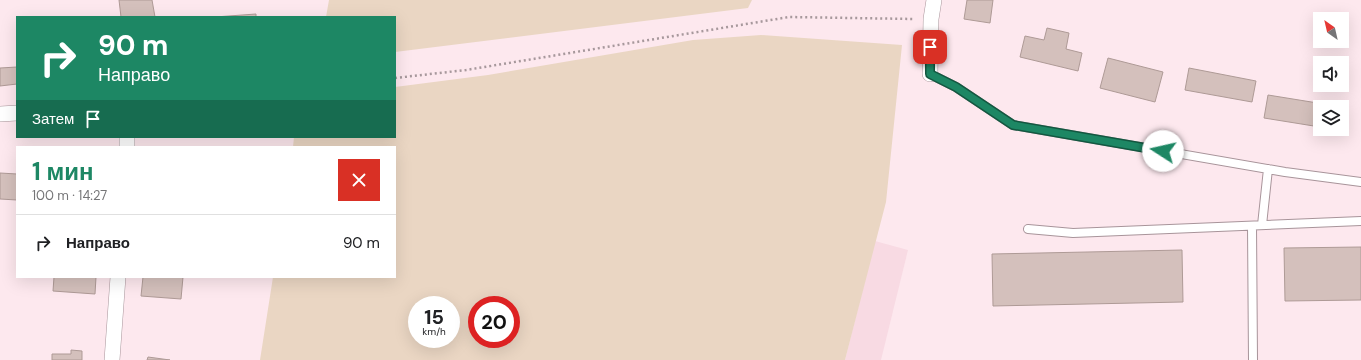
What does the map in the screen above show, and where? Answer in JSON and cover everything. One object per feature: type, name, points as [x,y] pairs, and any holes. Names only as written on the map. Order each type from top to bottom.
[{"type":"street","points":[[930,74],[931,19],[934,0]]},
{"type":"street","points":[[0,114],[16,113]]},
{"type":"street","points":[[112,360],[118,278]]},
{"type":"lane","points":[[930,74],[956,87],[1013,125],[1268,169],[1361,182]]},
{"type":"lane","points":[[1262,225],[1268,169]]},
{"type":"lane","points":[[1028,229],[1073,233],[1361,221]]},
{"type":"lane","points":[[1252,226],[1253,360]]},
{"type":"path","points":[[396,78],[466,70],[789,18],[931,19]]},
{"type":"shaded area","points":[[329,0],[752,0],[748,8],[396,52],[396,16],[326,16]]},
{"type":"shaded area","points":[[761,35],[902,45],[886,202],[845,360],[260,360],[273,278],[396,278],[396,146],[293,146],[294,138],[396,138],[396,87],[488,75],[693,40]]},
{"type":"shaded area","points":[[875,241],[908,250],[881,360],[845,360]]},
{"type":"building","points":[[119,0],[152,0],[155,16],[121,16]]},
{"type":"building","points":[[967,0],[993,0],[990,23],[964,19]]},
{"type":"building","points":[[256,14],[256,16],[229,16]]},
{"type":"building","points":[[1047,28],[1069,33],[1066,49],[1082,53],[1078,71],[1020,57],[1025,36],[1044,40]]},
{"type":"building","points":[[1108,58],[1163,72],[1155,102],[1100,88]]},
{"type":"building","points":[[16,67],[16,84],[0,86],[0,68]]},
{"type":"building","points":[[1189,68],[1256,81],[1252,102],[1185,90]]},
{"type":"building","points":[[1268,95],[1313,102],[1313,126],[1264,118]]},
{"type":"building","points":[[0,173],[16,174],[16,200],[0,199]]},
{"type":"building","points":[[1361,247],[1361,300],[1285,301],[1284,248]]},
{"type":"building","points":[[1182,250],[1183,302],[993,306],[992,254]]},
{"type":"building","points":[[54,278],[96,278],[95,294],[53,291]]},
{"type":"building","points":[[143,278],[183,278],[181,299],[141,296]]},
{"type":"building","points":[[71,350],[82,351],[82,360],[52,360],[52,354],[71,354]]},
{"type":"building","points":[[148,357],[170,360],[147,360]]},
{"type":"route","points":[[930,47],[930,74],[956,87],[1013,125],[1163,151]]}]
